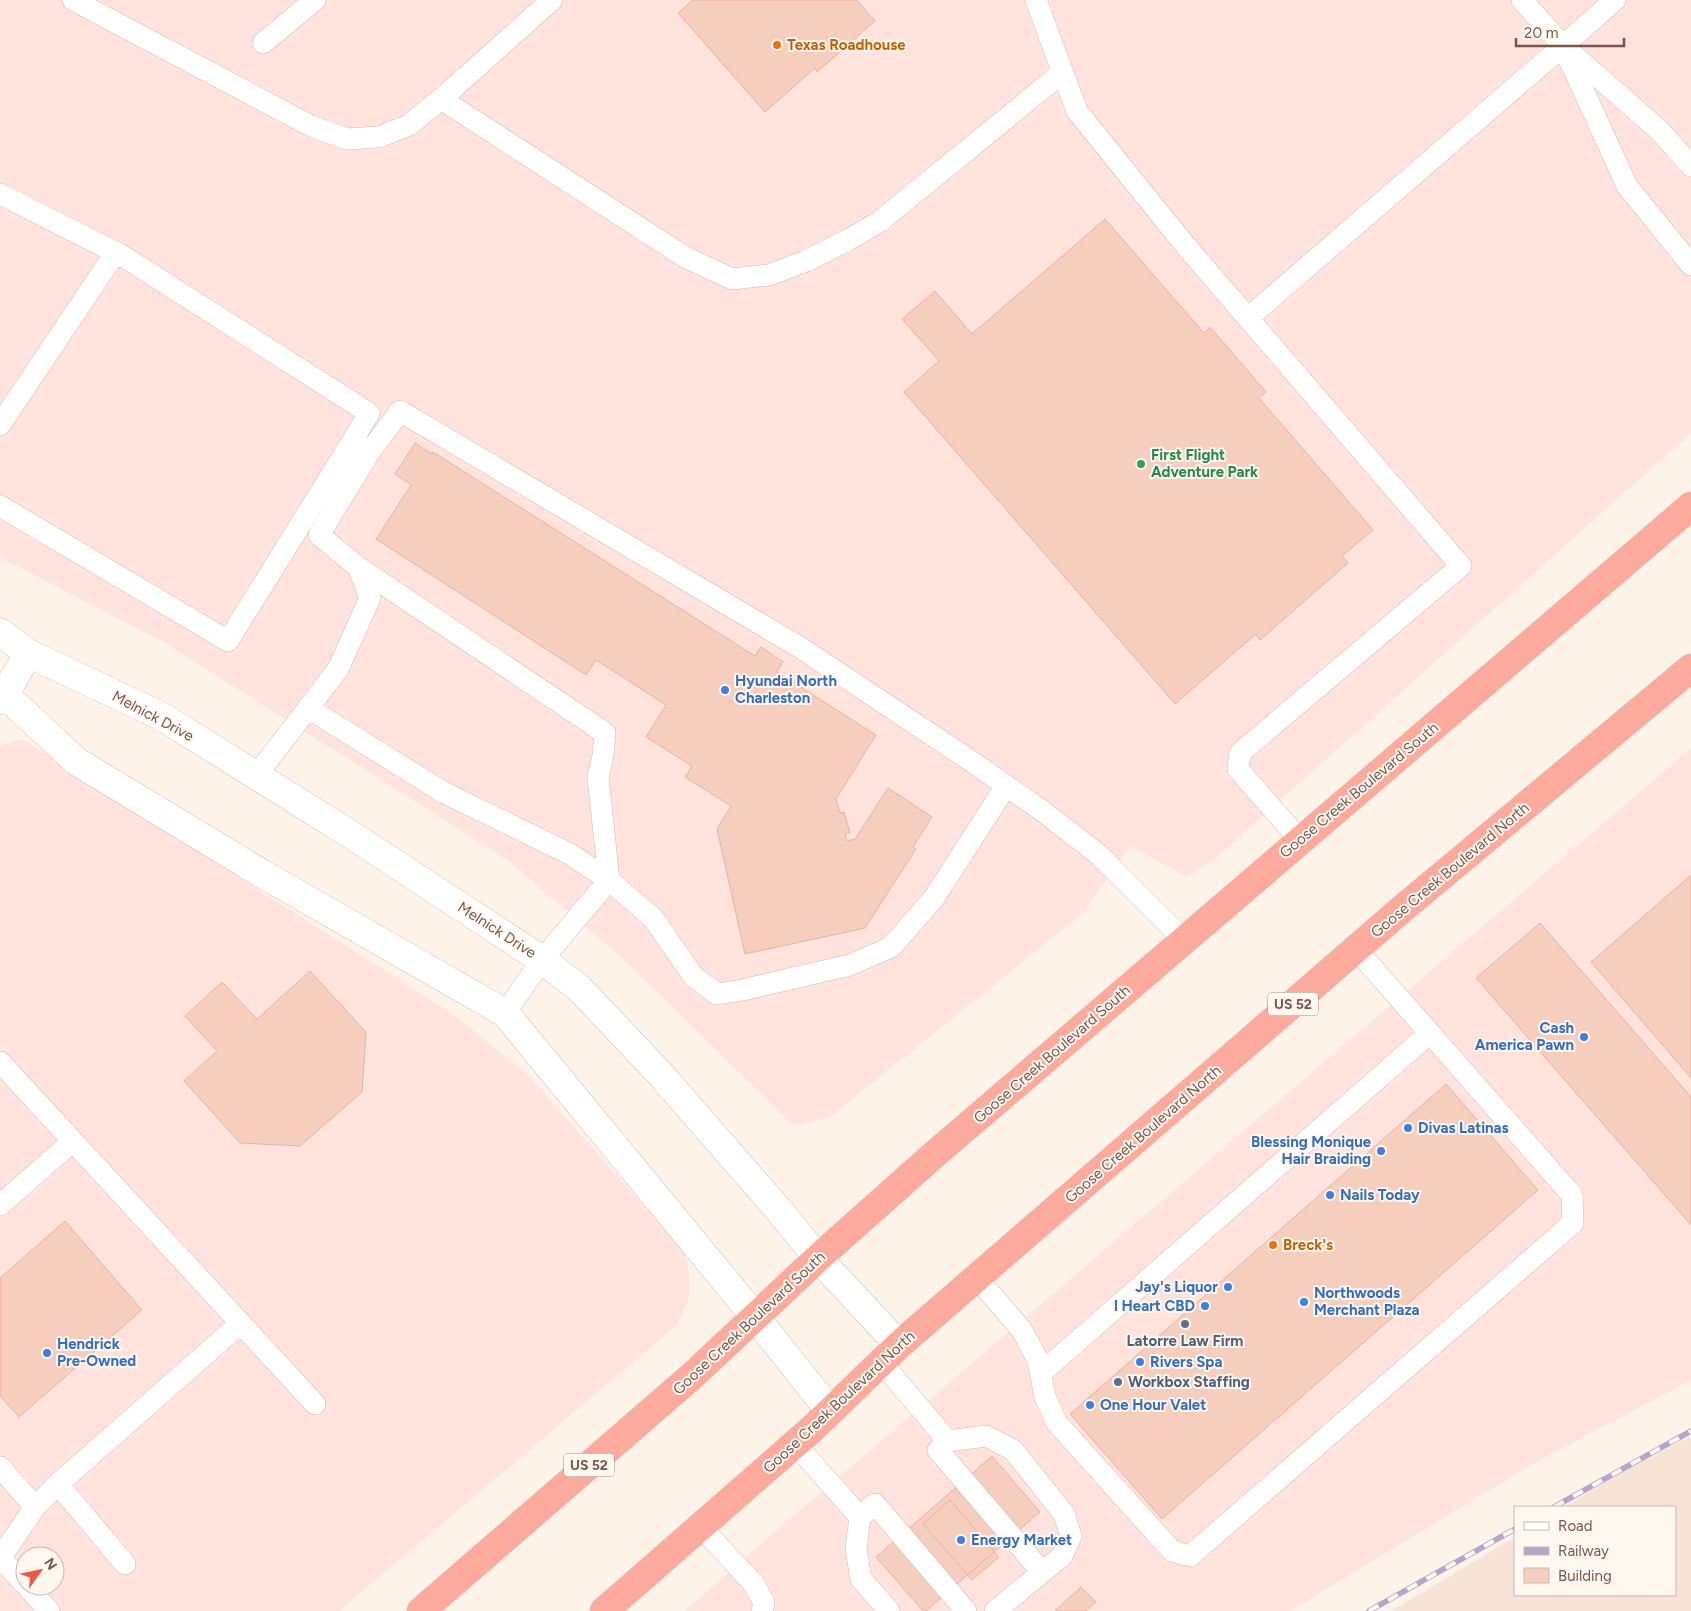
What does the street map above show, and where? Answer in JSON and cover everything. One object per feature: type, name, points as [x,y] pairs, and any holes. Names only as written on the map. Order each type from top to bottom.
[{"type":"highway","name":"Goose Creek Boulevard South","points":[[421,1611],[685,1383],[818,1258],[936,1153],[1691,506]]},
{"type":"highway","name":"Goose Creek Boulevard North","points":[[604,1611],[794,1444],[889,1353],[1356,949],[1691,668]]},
{"type":"street","name":"Melnick Drive","points":[[0,632],[28,653],[161,716],[358,839],[542,960],[579,988],[662,1076],[777,1208],[818,1258],[889,1353]]},
{"type":"street","points":[[28,653],[2,695],[76,761],[261,873],[505,1013],[756,1318],[830,1411]]},
{"type":"lane","points":[[73,0],[311,126],[348,139],[379,138],[409,125],[552,0]]},
{"type":"lane","points":[[263,43],[315,0]]},
{"type":"lane","points":[[1036,0],[1077,111],[1179,238],[1461,566],[1240,753],[1238,769],[1300,840]]},
{"type":"lane","points":[[1522,0],[1564,46],[1660,131],[1691,166]]},
{"type":"lane","points":[[1248,318],[1615,0]]},
{"type":"lane","points":[[1564,46],[1627,186],[1691,264]]},
{"type":"lane","points":[[441,99],[685,257],[732,279],[769,275],[806,261],[879,222],[1063,72]]},
{"type":"lane","points":[[0,194],[121,255],[369,413],[228,641],[0,506]]},
{"type":"lane","points":[[0,425],[111,259],[121,255]]},
{"type":"lane","points":[[505,1013],[542,960],[609,880],[598,777],[603,756],[605,733],[358,567],[320,535],[369,453],[400,411],[801,648],[1006,786],[1098,854],[1184,940]]},
{"type":"lane","points":[[353,440],[369,453]]},
{"type":"lane","points":[[256,776],[338,669],[370,598],[358,567]]},
{"type":"lane","points":[[308,708],[443,792],[570,854],[609,880],[653,918],[694,977],[717,994],[850,965],[891,947],[934,898],[1006,786]]},
{"type":"lane","points":[[976,1278],[1022,1329],[1038,1360],[1045,1397],[1057,1423],[1172,1551],[1190,1556],[1573,1223],[1572,1195],[1356,949]]},
{"type":"lane","points":[[1041,1373],[1430,1033]]},
{"type":"lane","points":[[0,1062],[315,1404]]},
{"type":"lane","points":[[0,1205],[73,1141]]},
{"type":"lane","points":[[15,1574],[0,1558],[36,1507],[58,1484],[241,1323]]},
{"type":"lane","points":[[889,1353],[948,1441]]},
{"type":"lane","points":[[995,1611],[1062,1556],[1071,1536],[1064,1514],[1012,1450],[986,1436],[948,1441],[938,1450],[1042,1572]]},
{"type":"lane","points":[[794,1444],[860,1517]]},
{"type":"lane","points":[[0,1467],[36,1507]]},
{"type":"lane","points":[[58,1484],[124,1564]]},
{"type":"lane","points":[[889,1611],[861,1579],[856,1549],[860,1517],[875,1504],[966,1611]]},
{"type":"lane","points":[[701,1527],[754,1584],[764,1603],[762,1611]]},
{"type":"lane","points":[[36,1596],[49,1611]]},
{"type":"shaded area","points":[[0,0],[1691,0],[1691,433],[1211,862],[1187,877],[1130,846],[1083,913],[830,1117],[794,1126],[622,958],[510,862],[165,643],[0,557]]},
{"type":"shaded area","points":[[22,739],[453,1014],[526,1073],[685,1252],[689,1275],[689,1298],[677,1325],[339,1611],[0,1611],[0,746]]},
{"type":"shaded area","points":[[1691,748],[1691,1380],[1536,1462],[1290,1611],[685,1611],[764,1541]]},
{"type":"shaded area","points":[[1691,1436],[1691,1611],[1391,1611],[1514,1538],[1514,1596],[1676,1596],[1676,1506],[1566,1506],[1619,1474]]},
{"type":"building","name":"Texas Roadhouse","points":[[693,0],[857,0],[875,21],[817,72],[815,68],[765,112],[678,13]]},
{"type":"building","name":"First Flight Adventure Park","points":[[1105,219],[1204,333],[1210,327],[1266,392],[1259,398],[1373,530],[1342,556],[1348,563],[1260,640],[1256,634],[1175,704],[904,392],[939,361],[902,319],[935,291],[972,334]]},
{"type":"building","name":"Hyundai North Charleston","points":[[415,443],[432,454],[433,452],[755,656],[761,647],[783,662],[777,672],[876,735],[836,799],[840,813],[844,812],[850,833],[845,834],[847,841],[855,839],[888,788],[932,817],[913,847],[916,849],[865,928],[745,954],[717,829],[731,806],[685,777],[692,766],[646,737],[666,705],[596,660],[586,675],[376,539],[411,485],[395,474]]},
{"type":"building","points":[[1691,875],[1691,1078],[1591,962]]},
{"type":"building","name":"Cash America Pawn","points":[[1540,923],[1691,1097],[1691,1225],[1476,978]]},
{"type":"building","points":[[310,971],[366,1032],[362,1092],[300,1146],[240,1143],[184,1081],[217,1051],[185,1016],[222,982],[257,1019]]},
{"type":"building","name":"Northwoods Merchant Plaza","points":[[1446,1084],[1538,1190],[1162,1519],[1070,1414]]},
{"type":"building","name":"Hendrick Pre-Owned","points":[[65,1221],[142,1310],[19,1417],[0,1396],[0,1278]]},
{"type":"building","name":"Energy Market","points":[[992,1456],[1040,1512],[926,1611],[923,1611],[876,1557]]},
{"type":"building","name":"Energy Market","points":[[950,1500],[999,1557],[972,1580],[923,1524]]},
{"type":"building","points":[[1081,1587],[1096,1602],[1086,1611],[1055,1611]]},
{"type":"railway","points":[[1556,1506],[1691,1431]]},
{"type":"railway","points":[[1369,1611],[1514,1530]]},
{"type":"place","name":"Texas Roadhouse","points":[[777,45]]},
{"type":"place","name":"First Flight Adventure Park","points":[[1141,464]]},
{"type":"place","name":"Hyundai North Charleston","points":[[725,690]]},
{"type":"place","name":"Cash America Pawn","points":[[1584,1037]]},
{"type":"place","name":"Divas Latinas","points":[[1408,1128]]},
{"type":"place","name":"Blessing Monique Hair Braiding","points":[[1381,1151]]},
{"type":"place","name":"Nails Today","points":[[1330,1195]]},
{"type":"place","name":"Breck's","points":[[1273,1245]]},
{"type":"place","name":"Jay's Liquor","points":[[1228,1287]]},
{"type":"place","name":"Northwoods Merchant Plaza","points":[[1304,1302]]},
{"type":"place","name":"I Heart CBD","points":[[1205,1306]]},
{"type":"place","name":"Latorre Law Firm","points":[[1185,1324]]},
{"type":"place","name":"Hendrick Pre-Owned","points":[[47,1353]]},
{"type":"place","name":"Rivers Spa","points":[[1140,1362]]},
{"type":"place","name":"Workbox Staffing","points":[[1118,1382]]},
{"type":"place","name":"One Hour Valet","points":[[1090,1405]]},
{"type":"place","name":"Energy Market","points":[[961,1540]]}]
